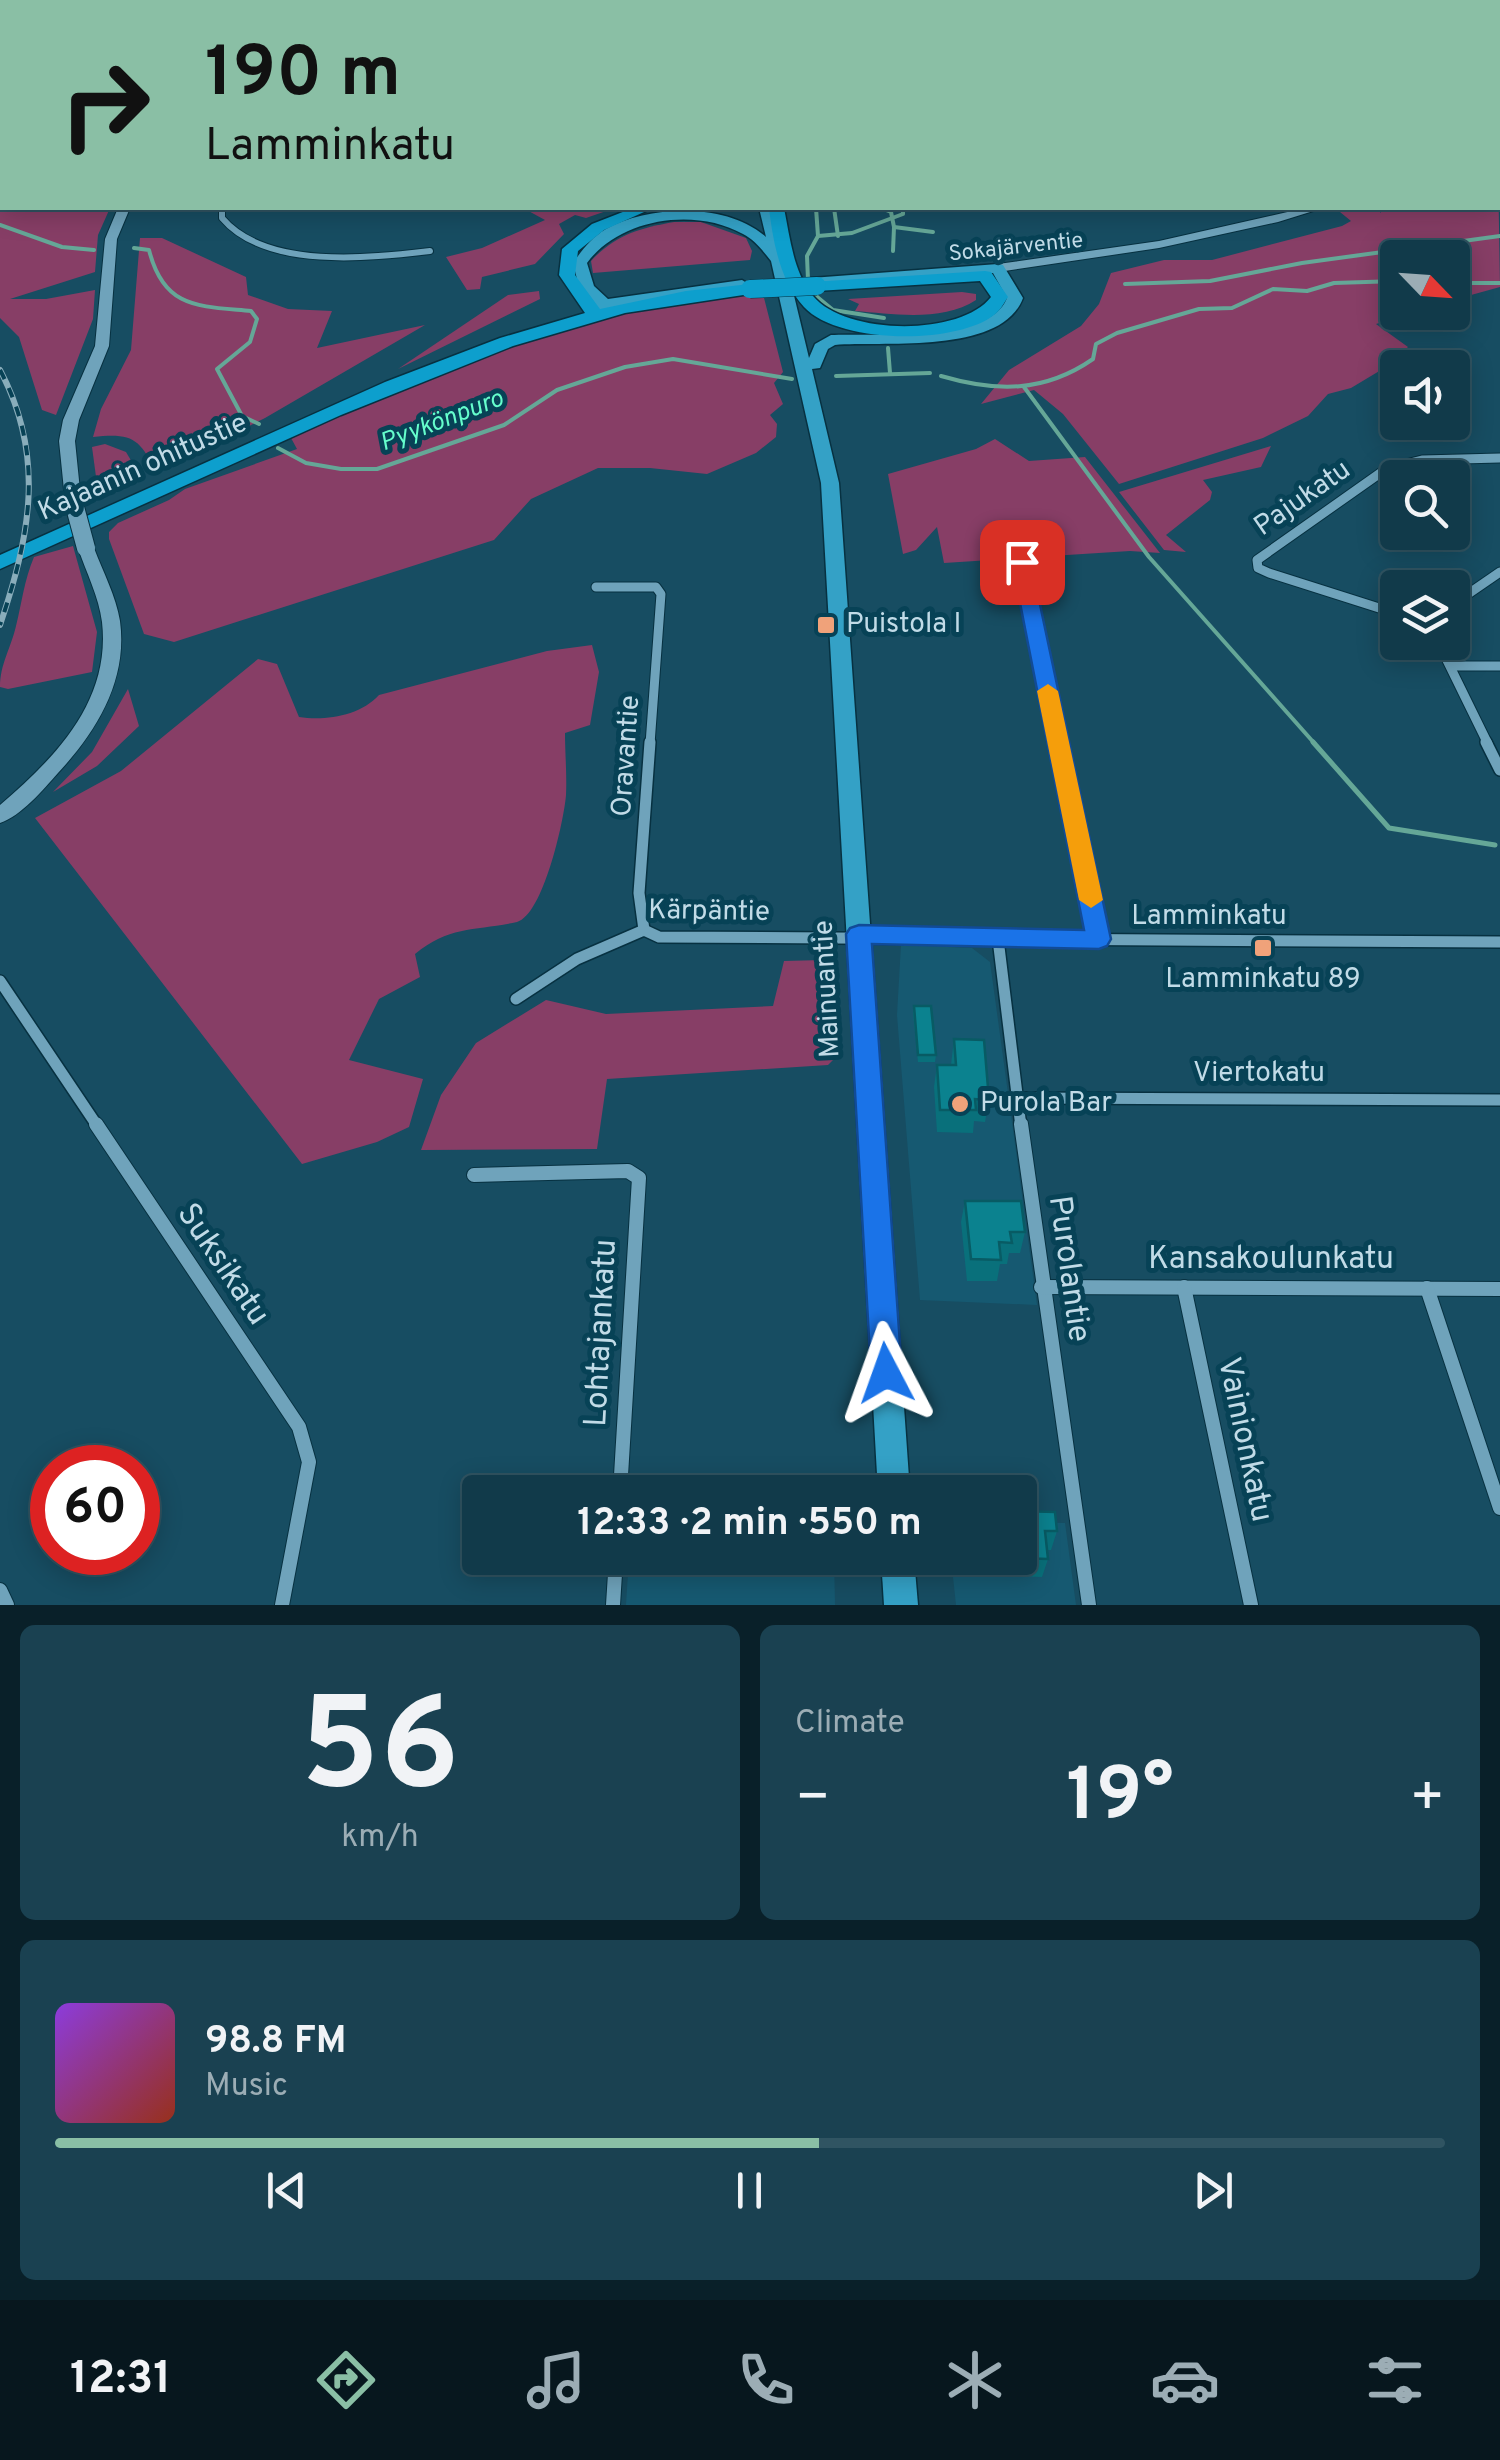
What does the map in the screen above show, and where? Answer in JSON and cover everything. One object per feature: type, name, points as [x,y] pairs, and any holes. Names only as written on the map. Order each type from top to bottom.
[{"type":"highway","points":[[598,308],[567,275],[570,249],[598,227],[640,210]]},
{"type":"highway","name":"Mainuantie","points":[[776,210],[791,275]]},
{"type":"highway","points":[[791,275],[810,304],[832,322],[882,330],[944,326],[983,318],[996,309],[1000,297],[993,272]]},
{"type":"highway","name":"Sokajärventie","points":[[598,308],[750,287],[993,272]]},
{"type":"highway","name":"Kajaanin ohitustie","points":[[0,563],[464,349],[598,308]]},
{"type":"main road","name":"Mainuantie","points":[[766,210],[830,482],[893,1475]]},
{"type":"main road","points":[[598,308],[582,278],[580,263],[595,243],[633,225],[684,218],[730,223],[756,235],[776,258]]},
{"type":"main road","points":[[814,365],[821,347],[831,340],[974,330],[998,322],[1012,310],[1015,298],[993,272]]},
{"type":"main road","name":"Mainuantie","points":[[791,275],[834,468],[830,482]]},
{"type":"main road","points":[[899,1575],[901,1605]]},
{"type":"street","points":[[0,816],[70,752],[106,679],[110,620],[73,500],[67,441],[71,420],[102,346],[111,239],[123,210]]},
{"type":"street","points":[[222,210],[222,218],[234,231],[302,256],[347,260],[430,251]]},
{"type":"street","name":"Sokajärventie","points":[[993,272],[1216,234],[1310,210]]},
{"type":"street","name":"Pajukatu","points":[[1380,608],[1258,568],[1262,554],[1386,469],[1422,460],[1500,458]]},
{"type":"street","points":[[1022,562],[1099,939]]},
{"type":"street","points":[[1470,593],[1500,572]]},
{"type":"street","name":"Oravantie","points":[[596,588],[656,587],[661,594],[640,893],[644,930]]},
{"type":"street","points":[[1448,660],[1500,770]]},
{"type":"street","points":[[1451,666],[1500,666]]},
{"type":"street","name":"Kärpäntie","points":[[516,998],[547,975],[644,930],[659,937],[859,934]]},
{"type":"street","name":"Lamminkatu","points":[[859,934],[998,939],[1500,942]]},
{"type":"street","name":"Purolantie","points":[[998,939],[1041,1287],[1088,1605]]},
{"type":"street","name":"Suksikatu","points":[[0,981],[299,1427],[309,1462],[282,1605]]},
{"type":"street","name":"Viertokatu","points":[[1018,1098],[1500,1100]]},
{"type":"street","name":"Lohtajankatu","points":[[474,1174],[628,1171],[640,1178],[621,1475]]},
{"type":"street","name":"Kansakoulunkatu","points":[[1041,1287],[1500,1288]]},
{"type":"street","name":"Vainionkatu","points":[[1184,1287],[1251,1605]]},
{"type":"street","points":[[1427,1288],[1500,1508]]},
{"type":"street","points":[[613,1605],[615,1575]]},
{"type":"street","points":[[0,1590],[8,1605]]},
{"type":"shaded area","points":[[0,210],[109,210],[98,235],[95,272],[10,299],[46,299],[95,290],[93,319],[56,415],[42,410],[19,337],[0,318]]},
{"type":"shaded area","points":[[527,210],[609,210],[586,218],[575,215],[559,224],[564,234],[535,264],[482,277],[480,289],[467,290],[446,257],[482,248],[545,220]]},
{"type":"shaded area","points":[[1381,210],[1380,213],[1499,210],[1500,287],[1470,295],[1470,240],[1380,240],[1380,323],[1376,324],[1408,347],[1380,350],[1380,371],[1351,388],[1328,394],[1308,416],[1263,438],[1119,484],[1063,414],[1034,390],[981,404],[1009,370],[1081,326],[1099,304],[1111,273],[1164,260],[1212,260],[1351,221],[1340,212]]},
{"type":"shaded area","points":[[674,222],[701,222],[746,238],[752,251],[750,260],[593,273],[591,261],[609,245],[639,230]]},
{"type":"shaded area","points":[[140,238],[162,238],[246,277],[248,295],[288,309],[332,311],[317,348],[425,325],[265,418],[156,473],[133,440],[93,437],[101,409],[131,350]]},
{"type":"shaded area","points":[[539,291],[540,299],[398,369],[508,295]]},
{"type":"shaded area","points":[[733,294],[763,294],[783,372],[774,383],[783,404],[770,415],[777,424],[776,437],[756,453],[707,474],[598,468],[531,499],[494,540],[174,642],[144,634],[109,539],[109,532],[118,523],[185,489],[297,449],[291,438],[463,361],[627,309]]},
{"type":"shaded area","points":[[976,294],[976,300],[933,314],[855,311],[859,304],[848,299]]},
{"type":"shaded area","points":[[995,439],[1029,461],[1085,457],[1160,553],[1130,551],[944,563],[937,527],[916,550],[903,554],[888,474],[976,449]]},
{"type":"shaded area","points":[[105,444],[126,452],[142,479],[99,499],[92,447]]},
{"type":"shaded area","points":[[1271,446],[1261,467],[1203,480],[1212,492],[1210,500],[1166,535],[1186,552],[1164,550],[1119,492]]},
{"type":"shaded area","points":[[73,546],[97,632],[92,672],[8,689],[0,687],[34,557]]},
{"type":"shaded area","points":[[592,645],[599,672],[590,725],[565,733],[564,808],[550,866],[535,903],[517,922],[464,930],[440,938],[415,954],[420,977],[379,999],[349,1060],[423,1079],[409,1127],[377,1142],[302,1164],[35,818],[121,771],[258,659],[277,664],[299,717],[320,718],[352,712],[379,695],[547,651]]},
{"type":"shaded area","points":[[128,689],[139,726],[97,766],[53,792],[92,752]]},
{"type":"shaded area","points":[[901,945],[972,948],[990,962],[1037,1305],[920,1300],[897,1015]]},
{"type":"shaded area","points":[[823,960],[829,978],[836,1057],[828,1065],[607,1079],[597,1149],[421,1150],[441,1095],[476,1043],[546,1000],[606,1014],[773,1006],[784,961]]},
{"type":"shaded area","points":[[1037,1522],[1065,1523],[1076,1605],[956,1605],[953,1575],[1037,1575]]},
{"type":"shaded area","points":[[628,1575],[834,1575],[835,1605],[626,1605]]},
{"type":"building","name":"Purola Bar","points":[[914,1006],[931,1006],[936,1055],[918,1055]]},
{"type":"building","points":[[954,1039],[984,1040],[989,1100],[975,1099],[976,1110],[940,1110],[937,1065],[956,1065]]},
{"type":"building","points":[[965,1201],[1021,1201],[1025,1232],[1010,1232],[1012,1243],[999,1242],[1001,1260],[971,1259]]},
{"type":"building","points":[[1037,1511],[1055,1512],[1057,1531],[1045,1531],[1048,1559],[1037,1559]]},
{"type":"waterway","points":[[816,210],[818,236]]},
{"type":"waterway","points":[[834,210],[838,234]]},
{"type":"waterway","points":[[886,210],[892,218]]},
{"type":"waterway","points":[[892,218],[903,214],[903,210]]},
{"type":"waterway","points":[[838,234],[892,218]]},
{"type":"waterway","points":[[892,218],[894,227]]},
{"type":"waterway","name":"Pyykönpuro","points":[[0,225],[62,247],[94,250]]},
{"type":"waterway","points":[[893,251],[894,227]]},
{"type":"waterway","points":[[894,227],[933,232]]},
{"type":"waterway","points":[[818,236],[838,234]]},
{"type":"waterway","points":[[808,280],[807,256],[818,236]]},
{"type":"waterway","points":[[1125,284],[1210,281],[1302,263],[1500,236]]},
{"type":"waterway","name":"Pyykönpuro","points":[[134,248],[149,250],[164,284],[186,301],[251,311],[257,319],[250,342],[217,369],[242,416],[259,424]]},
{"type":"waterway","name":"Pyykönpuro","points":[[941,376],[1000,387],[1038,384],[1093,359],[1096,344],[1117,333],[1199,309],[1232,308],[1273,289],[1307,291],[1334,283],[1380,282]]},
{"type":"waterway","name":"Pyykönpuro","points":[[1470,283],[1500,283]]},
{"type":"waterway","points":[[810,291],[833,310],[884,318]]},
{"type":"waterway","points":[[888,348],[890,373]]},
{"type":"waterway","name":"Pyykönpuro","points":[[278,448],[306,463],[341,469],[377,469],[504,425],[557,390],[625,367],[673,359],[792,379]]},
{"type":"waterway","name":"Pyykönpuro","points":[[836,376],[930,373]]},
{"type":"waterway","points":[[1024,387],[1149,557],[1315,744]]},
{"type":"waterway","points":[[1313,742],[1389,828],[1495,845]]},
{"type":"railway","points":[[0,370],[24,434],[28,465],[25,528],[0,625]]},
{"type":"slow traffic","points":[[1048,691],[1091,900]]},
{"type":"place","name":"Puistola I","points":[[826,625]]},
{"type":"place","name":"Lamminkatu 89","points":[[1263,948]]},
{"type":"place","name":"Purola Bar","points":[[960,1104]]},
{"type":"route","points":[[886,1373],[859,934],[1099,939],[1022,562]]}]
